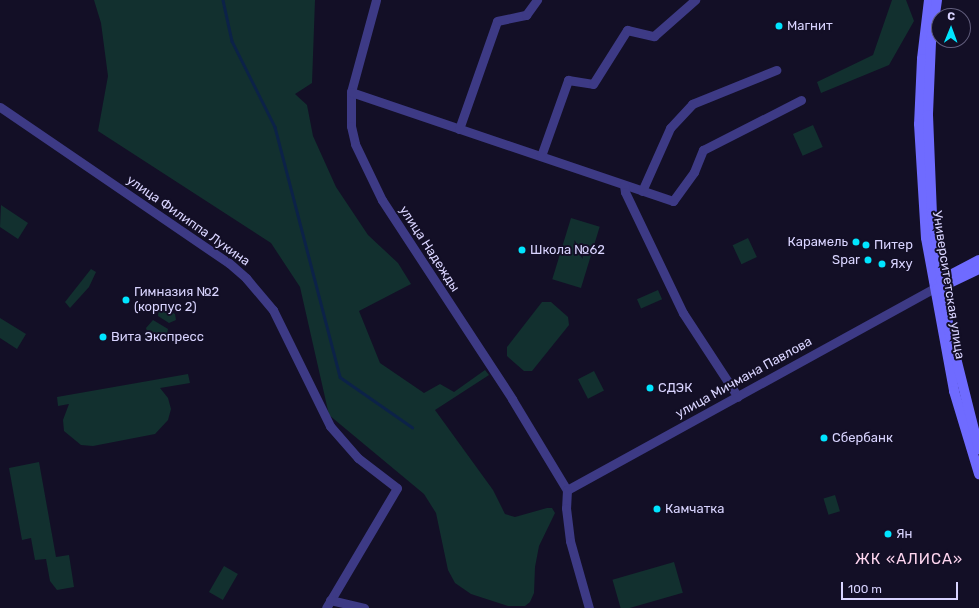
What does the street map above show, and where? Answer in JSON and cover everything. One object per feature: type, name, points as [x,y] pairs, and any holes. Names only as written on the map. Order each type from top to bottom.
[{"type":"main road","name":"Университетская улица","points":[[929,0],[924,91],[921,195],[956,362],[979,449]]},
{"type":"main road","name":"Университетская улица","points":[[926,59],[937,0]]},
{"type":"main road","name":"улица Мичмана Павлова","points":[[939,286],[979,260]]},
{"type":"main road","name":"улица Мичмана Павлова","points":[[939,286],[979,269]]},
{"type":"main road","name":"Университетская улица","points":[[939,286],[954,391],[977,463],[979,474]]},
{"type":"street","name":"улица Надежды","points":[[376,0],[351,92],[351,126],[355,144],[382,200],[512,399],[567,490]]},
{"type":"street","points":[[459,129],[497,21],[526,16],[537,0]]},
{"type":"street","points":[[541,156],[568,80],[594,84],[627,30],[654,36],[695,0]]},
{"type":"street","points":[[642,191],[670,128],[692,104],[776,70]]},
{"type":"street","points":[[351,92],[673,202],[694,172],[703,150],[801,100]]},
{"type":"street","name":"улица Филиппа Лукина","points":[[0,107],[229,263],[246,278],[273,310],[330,426],[358,458],[397,488],[328,604]]},
{"type":"street","points":[[624,185],[625,192],[683,313],[738,397]]},
{"type":"street","name":"улица Мичмана Павлова","points":[[567,490],[939,286]]},
{"type":"street","points":[[567,490],[566,508],[570,541],[589,608]]},
{"type":"street","points":[[328,604],[364,608]]},
{"type":"green space","points":[[94,0],[315,0],[312,83],[295,94],[307,105],[313,136],[336,187],[368,235],[398,263],[411,284],[359,311],[380,363],[424,393],[440,384],[454,392],[485,370],[489,375],[435,410],[493,490],[505,514],[515,517],[547,508],[552,508],[555,513],[539,546],[535,567],[534,593],[530,602],[525,606],[508,606],[471,594],[455,583],[448,570],[436,513],[424,494],[329,415],[300,287],[271,243],[98,131],[108,76],[101,23]]},
{"type":"green space","points":[[892,0],[906,0],[914,21],[889,65],[821,93],[817,82],[873,55]]},
{"type":"green space","points":[[813,125],[823,147],[803,156],[793,134]]},
{"type":"green space","points":[[1,205],[28,223],[18,239],[0,227]]},
{"type":"green space","points":[[571,218],[600,227],[581,288],[552,279]]},
{"type":"green space","points":[[748,238],[757,257],[741,264],[733,245]]},
{"type":"green space","points":[[91,269],[96,272],[89,287],[70,308],[65,302]]},
{"type":"green space","points":[[658,290],[662,299],[641,308],[637,299]]},
{"type":"green space","points":[[542,302],[551,302],[568,317],[569,325],[532,371],[524,371],[507,356],[507,347]]},
{"type":"green space","points":[[163,307],[175,314],[176,320],[169,323],[158,316],[159,309]]},
{"type":"green space","points":[[0,318],[26,334],[17,349],[0,338]]},
{"type":"green space","points":[[153,320],[168,329],[167,334],[148,334],[146,328]]},
{"type":"green space","points":[[594,371],[604,391],[588,399],[578,379]]},
{"type":"green space","points":[[188,374],[190,383],[160,388],[168,398],[171,409],[168,420],[155,434],[93,446],[81,445],[64,431],[63,420],[69,404],[58,406],[57,397]]},
{"type":"green space","points":[[39,462],[56,557],[69,555],[74,587],[57,590],[50,581],[46,559],[35,560],[31,538],[22,540],[9,468]]},
{"type":"green space","points":[[835,495],[840,511],[828,515],[824,499]]},
{"type":"green space","points":[[674,562],[683,593],[630,608],[621,608],[612,580]]},
{"type":"green space","points":[[224,566],[238,574],[223,600],[209,592]]},
{"type":"waterway","points":[[223,0],[232,41],[275,127],[340,377],[412,427]]},
{"type":"place","name":"Магнит","points":[[779,26]]},
{"type":"place","name":"Карамель","points":[[856,242]]},
{"type":"place","name":"Питер","points":[[866,245]]},
{"type":"place","name":"Школа №62","points":[[522,250]]},
{"type":"place","name":"Spar","points":[[868,260]]},
{"type":"place","name":"Яху","points":[[882,264]]},
{"type":"place","name":"Гимназия №2 (корпус 2)","points":[[126,300]]},
{"type":"place","name":"Вита Экспресс","points":[[103,337]]},
{"type":"place","name":"СДЭК","points":[[650,388]]},
{"type":"place","name":"Сбербанк","points":[[824,438]]},
{"type":"place","name":"Камчатка","points":[[657,509]]},
{"type":"place","name":"Ян","points":[[888,534]]},
{"type":"district","name":"ЖК «АЛИСА»","points":[[909,560]]}]
